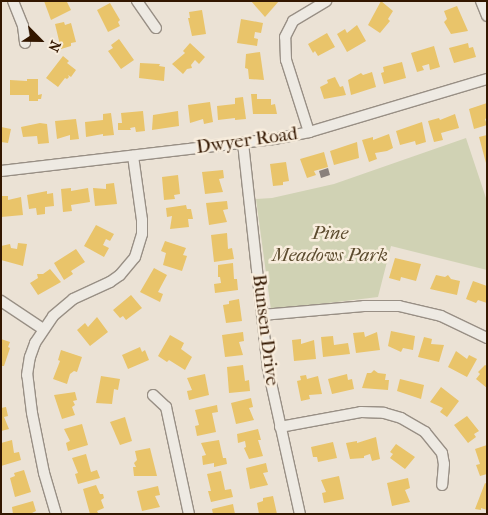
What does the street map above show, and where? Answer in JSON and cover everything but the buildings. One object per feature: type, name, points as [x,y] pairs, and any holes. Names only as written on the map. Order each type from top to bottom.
[{"type":"street","points":[[13,1],[22,26],[25,43]]},
{"type":"street","points":[[137,1],[156,28]]},
{"type":"street","points":[[309,132],[286,60],[285,37],[294,21],[326,1]]},
{"type":"street","points":[[481,1],[487,16]]},
{"type":"street","name":"Dwyer Road","points":[[1,171],[242,144],[309,132],[487,79]]},
{"type":"street","name":"Bunsen Drive","points":[[242,144],[268,369],[300,514]]},
{"type":"street","points":[[56,514],[37,443],[27,374],[32,350],[43,329],[68,302],[120,275],[135,257],[142,234],[142,220],[132,156]]},
{"type":"street","points":[[1,301],[43,329]]},
{"type":"street","points":[[262,315],[364,306],[399,306],[442,316],[487,338]]},
{"type":"street","points":[[153,396],[166,407],[189,514]]},
{"type":"street","points":[[280,427],[361,412],[384,413],[401,418],[425,432],[442,453],[444,464],[442,484]]},
{"type":"green space","name":"Pine Meadows Park","points":[[466,138],[487,201],[487,270],[391,246],[378,297],[271,310],[256,199],[272,198],[334,184]]}]
